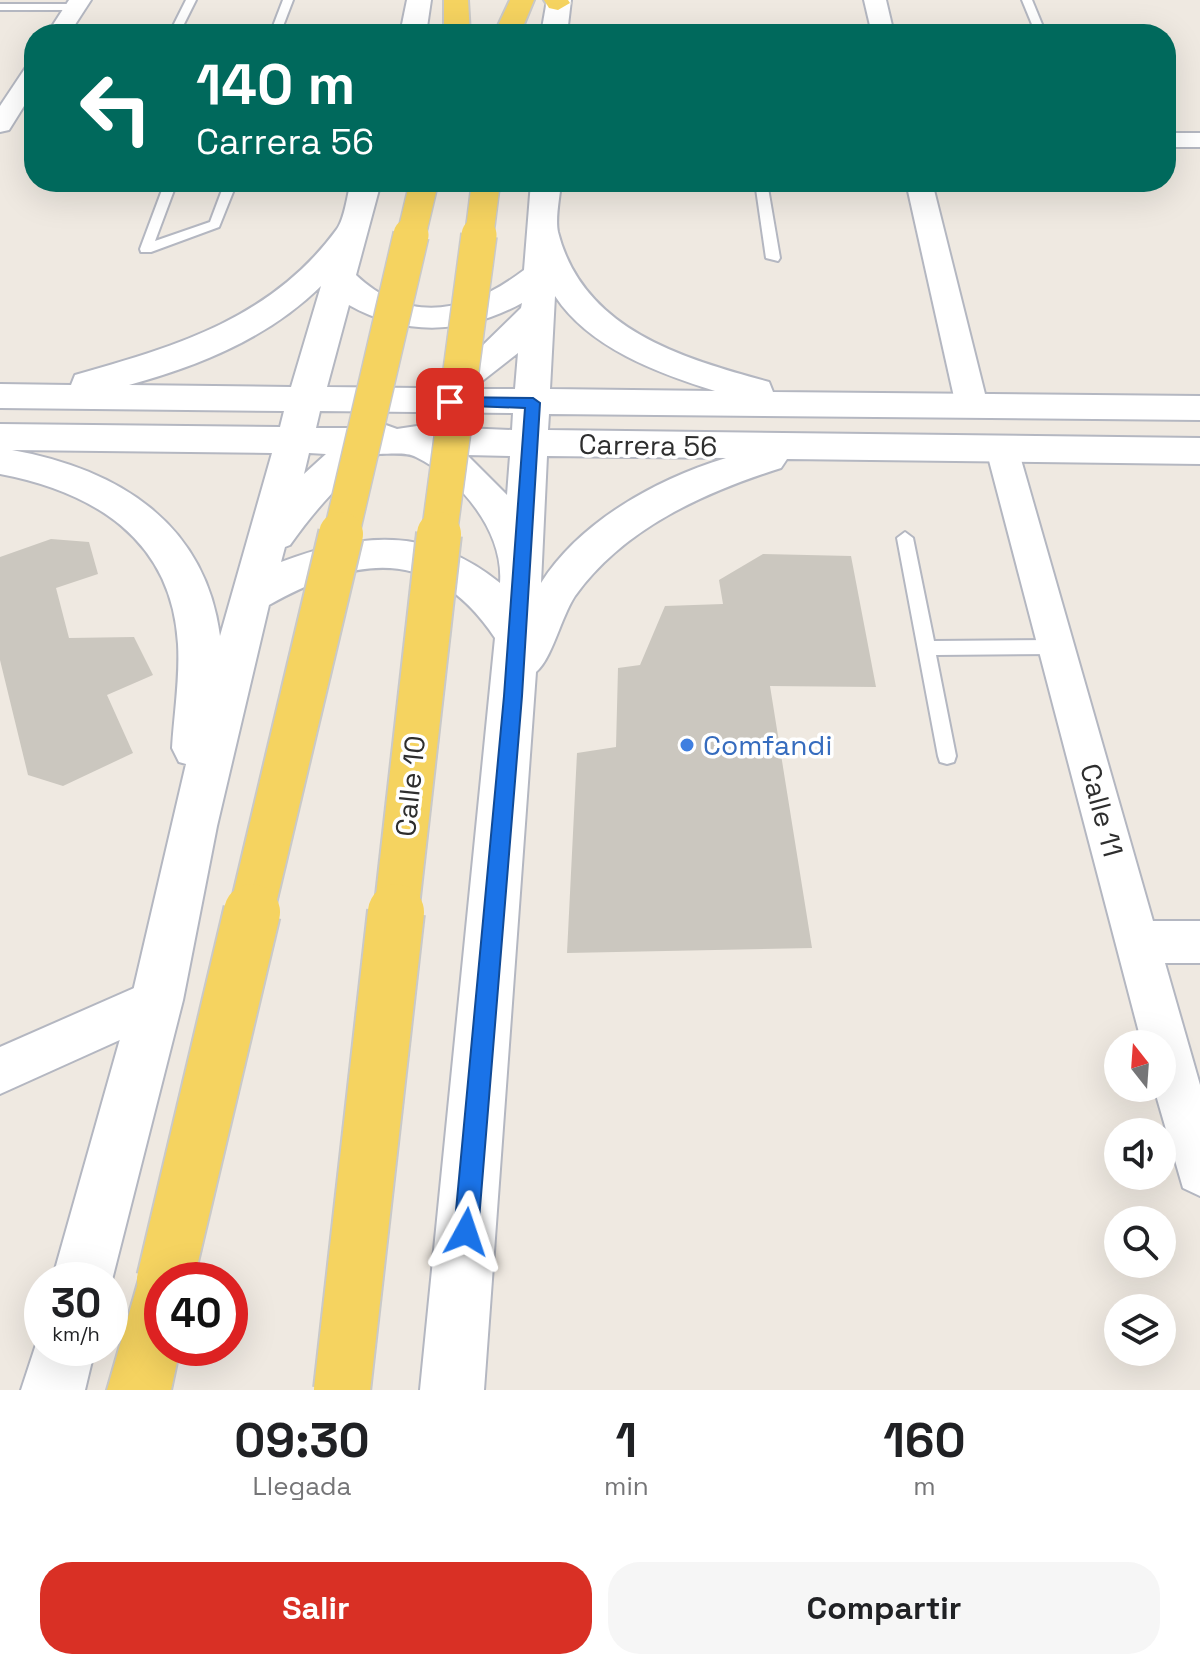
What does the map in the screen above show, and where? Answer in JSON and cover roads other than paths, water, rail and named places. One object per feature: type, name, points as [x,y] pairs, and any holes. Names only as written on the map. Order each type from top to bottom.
[{"type":"main road","points":[[456,0],[457,24]]},
{"type":"main road","points":[[511,24],[522,0]]},
{"type":"main road","points":[[169,1262],[422,192]]},
{"type":"main road","name":"Calle 10","points":[[342,1390],[441,515],[485,192]]},
{"type":"main road","points":[[139,1390],[145,1366]]},
{"type":"street","points":[[415,24],[419,0]]},
{"type":"street","points":[[875,0],[881,24]]},
{"type":"street","points":[[555,24],[557,1]]},
{"type":"street","points":[[65,24],[78,4]]},
{"type":"street","points":[[1,121],[24,97]]},
{"type":"street","points":[[1176,140],[1200,140]]},
{"type":"street","points":[[87,1262],[157,1000],[193,826],[363,192]]},
{"type":"street","points":[[452,1390],[513,696],[546,192]]},
{"type":"street","points":[[921,192],[972,406]]},
{"type":"street","points":[[0,395],[106,379],[161,363],[221,339],[292,294],[327,261],[351,228]]},
{"type":"street","points":[[544,230],[556,268],[578,305],[618,335],[722,384],[784,396],[894,406]]},
{"type":"street","points":[[336,293],[355,296],[380,310],[414,318],[451,318],[487,310],[517,295],[540,274]]},
{"type":"street","points":[[336,293],[335,337],[348,365],[402,421],[479,485],[506,519],[522,560]]},
{"type":"street","points":[[258,575],[288,517],[318,483],[480,369],[512,342],[539,309]]},
{"type":"street","points":[[0,395],[306,401],[402,421]]},
{"type":"street","name":"Carrera 56","points":[[531,423],[894,406],[1200,408]]},
{"type":"street","name":"Carrera 56","points":[[0,437],[295,439],[402,421],[531,423],[856,447],[1200,451]]},
{"type":"street","points":[[513,696],[530,636],[565,580],[610,534],[664,498],[723,471],[788,454],[856,447]]},
{"type":"street","name":"Calle 11","points":[[1002,449],[1200,1171]]},
{"type":"street","points":[[0,461],[55,472],[100,489],[147,523],[174,556],[188,586],[199,632],[193,826]]},
{"type":"street","points":[[258,575],[281,577],[315,562],[351,554],[386,552],[420,557],[466,576],[501,606],[515,633]]},
{"type":"street","points":[[1139,942],[1200,942]]},
{"type":"street","points":[[0,1071],[157,1000]]},
{"type":"street","points":[[53,1390],[59,1366]]},
{"type":"lane","points":[[179,24],[191,0]]},
{"type":"lane","points":[[279,24],[288,0]]},
{"type":"lane","points":[[1027,0],[1037,24]]},
{"type":"lane","points":[[0,7],[78,4]]},
{"type":"lane","points":[[167,192],[146,249],[215,224],[227,192]]},
{"type":"lane","points":[[763,192],[773,258]]},
{"type":"lane","points":[[905,538],[947,756]]},
{"type":"lane","points":[[925,648],[1057,647]]},
{"type":"place","name":"Comfandi","points":[[687,745]]}]
